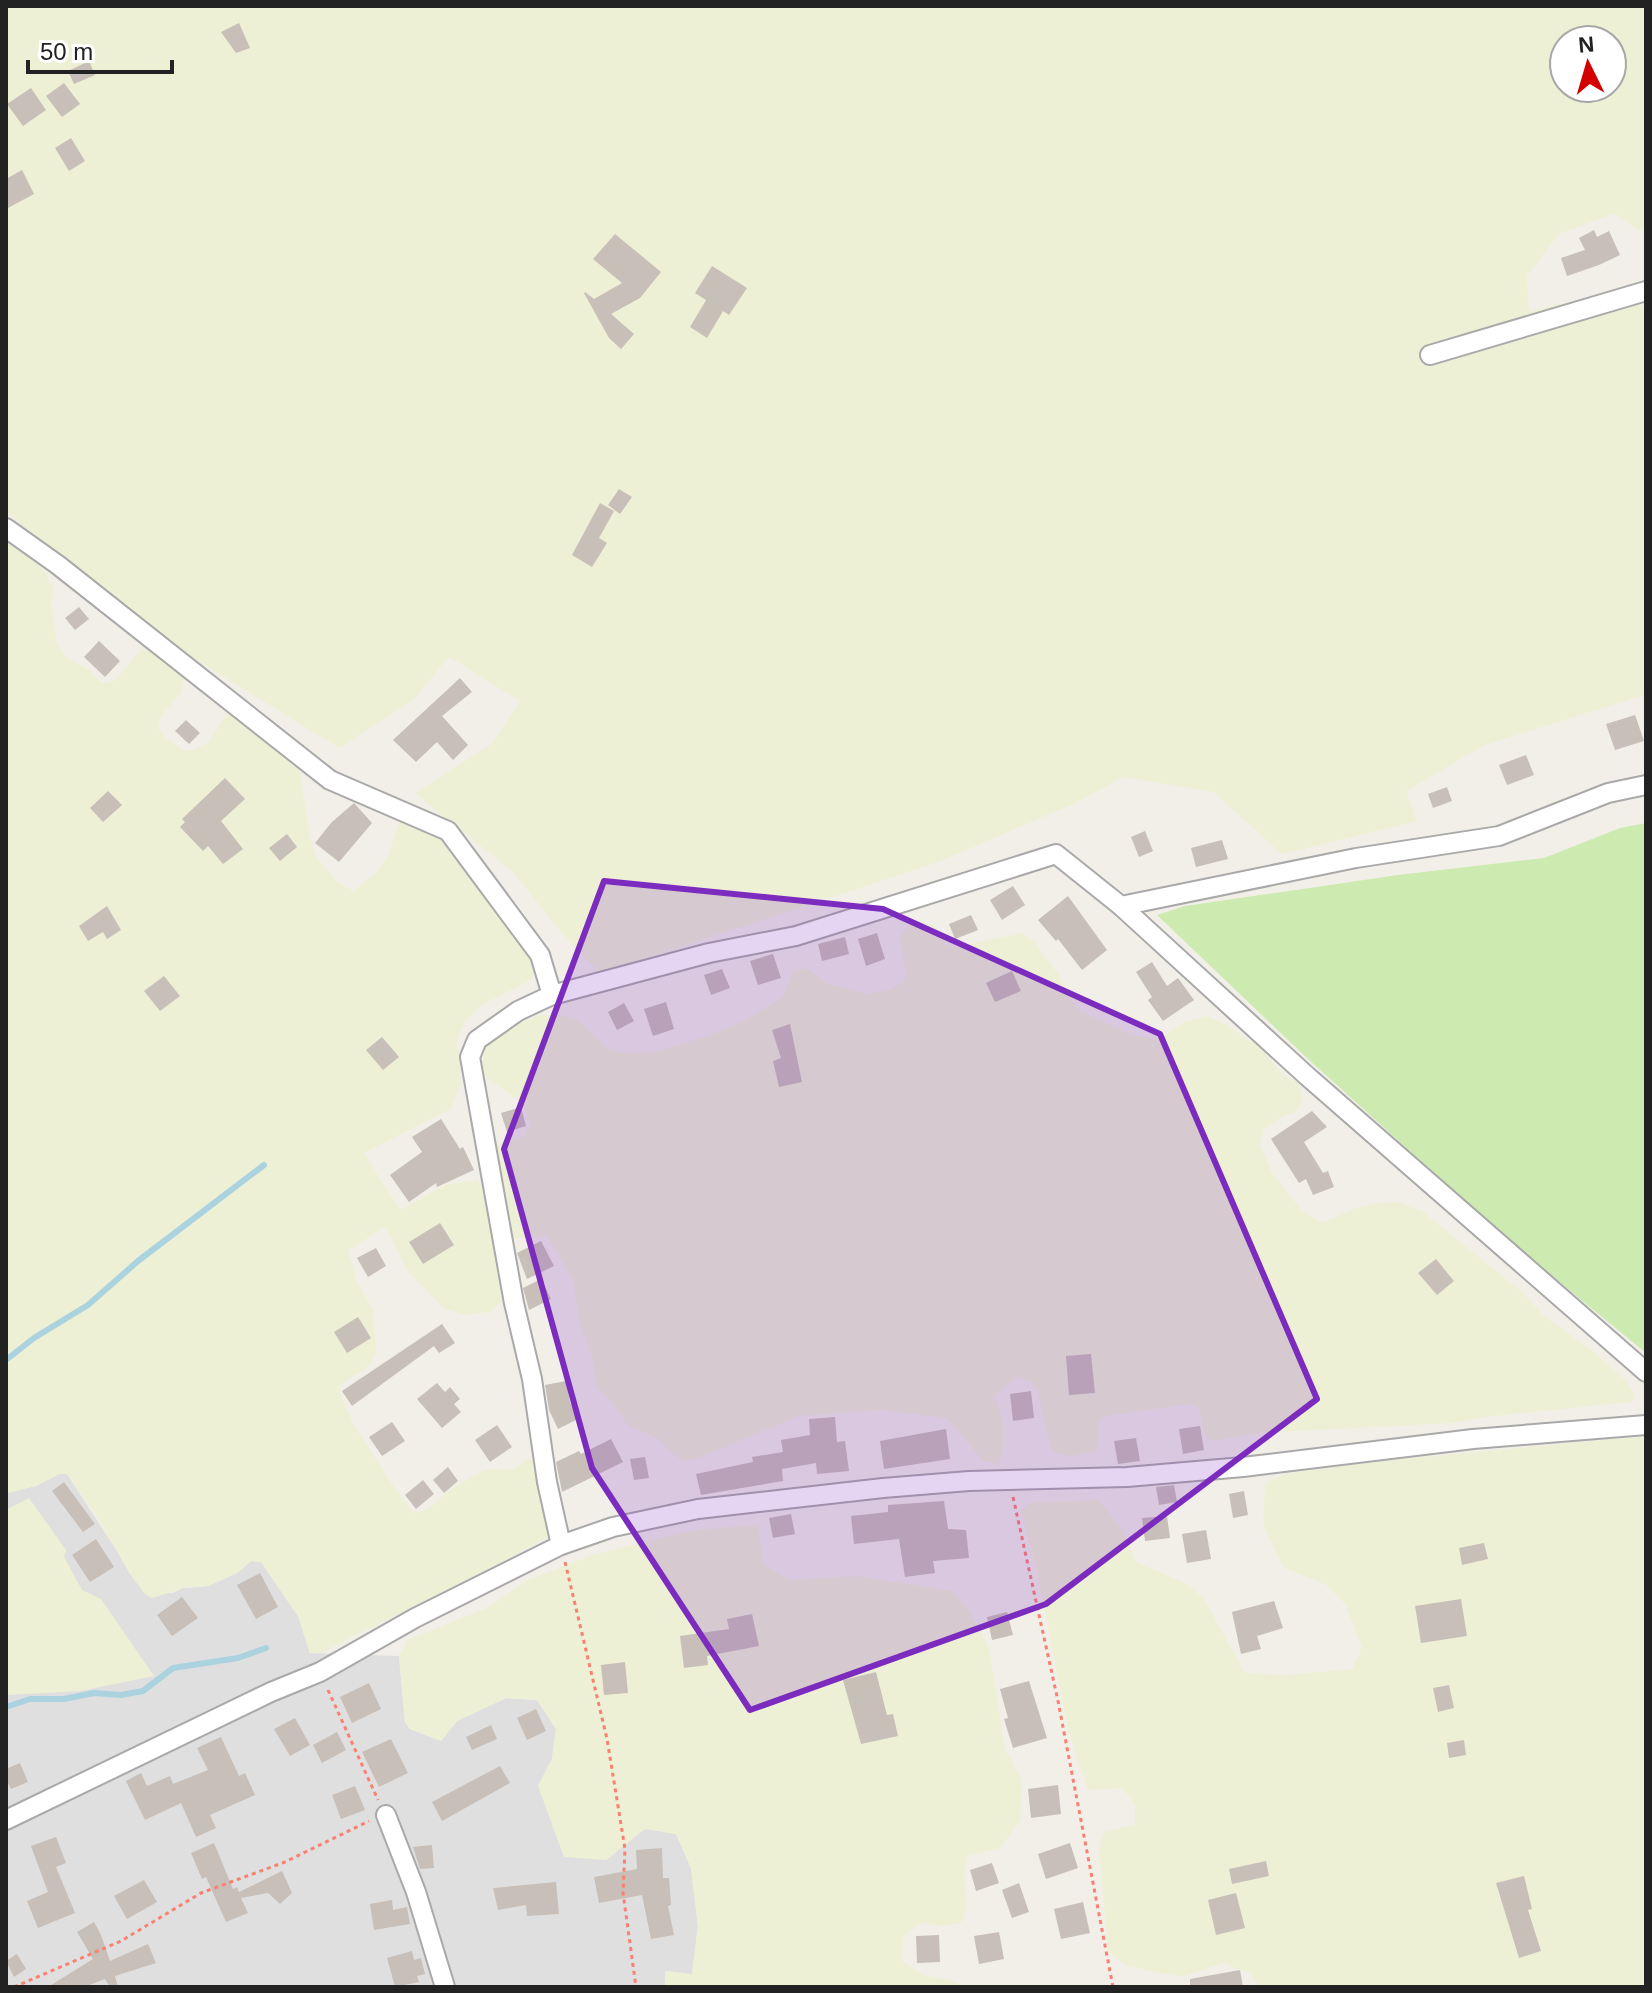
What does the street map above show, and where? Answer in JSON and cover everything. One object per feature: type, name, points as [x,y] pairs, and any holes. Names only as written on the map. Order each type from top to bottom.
[{"type":"street","points":[[1430,355],[1646,291]]},
{"type":"street","points":[[6,528],[58,565],[330,780],[448,831],[540,955],[552,995]]},
{"type":"street","points":[[1121,906],[1356,858],[1499,836],[1608,793],[1646,785]]},
{"type":"street","points":[[561,1545],[470,1057],[477,1040],[518,1011],[552,995],[709,953],[796,936],[1056,854],[1121,906],[1307,1076],[1646,1372]]},
{"type":"street","points":[[6,1820],[271,1692],[320,1672],[415,1618],[561,1545],[613,1527],[698,1509],[883,1488],[969,1481],[1127,1477],[1243,1467],[1473,1439],[1646,1425]]},
{"type":"street","points":[[386,1815],[416,1892],[445,1987]]},
{"type":"path","points":[[1010,1481],[1058,1701],[1113,1987]]},
{"type":"path","points":[[561,1545],[607,1739],[625,1849],[623,1893],[636,1987]]},
{"type":"path","points":[[14,1987],[121,1941],[201,1893],[285,1862],[386,1815],[320,1672]]},
{"type":"highlighted area","points":[[604,881],[883,909],[1160,1034],[1317,1399],[1046,1604],[750,1710],[592,1468],[504,1149]]},
{"type":"shaded area","points":[[59,1474],[67,1474],[145,1594],[173,1593],[183,1588],[208,1586],[237,1573],[251,1561],[261,1562],[298,1616],[310,1653],[399,1656],[405,1722],[410,1729],[441,1741],[457,1721],[506,1698],[537,1700],[556,1729],[552,1759],[538,1786],[606,1860],[645,1828],[676,1834],[691,1868],[698,1925],[692,1975],[665,1971],[665,1987],[6,1987],[6,1493],[36,1486]]},
{"type":"green space","points":[[6,6],[1646,6],[1646,228],[1639,231],[1615,213],[1559,234],[1527,276],[1529,312],[1623,288],[1646,311],[1646,698],[1644,695],[1485,745],[1406,791],[1417,821],[1282,854],[1213,792],[1124,777],[1073,804],[936,863],[600,973],[560,931],[514,873],[415,793],[493,743],[520,701],[449,657],[413,700],[339,748],[193,658],[6,512]]},
{"type":"green space","points":[[6,538],[43,569],[54,589],[51,601],[57,643],[68,659],[90,670],[101,683],[114,681],[142,649],[164,657],[184,677],[182,692],[161,716],[158,728],[165,737],[184,751],[193,750],[209,742],[229,711],[300,771],[310,839],[316,856],[336,881],[353,891],[376,873],[388,855],[401,819],[442,836],[527,946],[537,972],[529,981],[483,1004],[465,1021],[457,1039],[461,1082],[451,1109],[364,1153],[400,1210],[445,1185],[477,1180],[484,1191],[504,1299],[490,1312],[465,1315],[444,1308],[408,1271],[387,1230],[382,1228],[348,1251],[357,1282],[373,1309],[376,1353],[365,1370],[338,1388],[353,1424],[414,1513],[428,1509],[451,1489],[484,1470],[513,1469],[533,1459],[538,1469],[549,1536],[321,1653],[310,1653],[298,1616],[261,1562],[251,1561],[237,1573],[208,1586],[183,1588],[152,1598],[145,1594],[130,1574],[98,1518],[67,1474],[6,1493]]},
{"type":"green space","points":[[1646,823],[1646,1353],[1512,1243],[1309,1060],[1157,915],[1185,906],[1398,875],[1544,858],[1620,828]]},
{"type":"green space","points":[[928,923],[935,926],[947,945],[954,947],[1023,933],[1035,942],[1058,974],[1079,1011],[1135,1036],[1159,1039],[1185,1022],[1207,1016],[1227,1025],[1260,1048],[1284,1076],[1298,1083],[1303,1098],[1296,1112],[1283,1116],[1264,1130],[1260,1145],[1272,1173],[1302,1211],[1322,1223],[1375,1203],[1398,1202],[1422,1211],[1522,1292],[1543,1315],[1598,1355],[1627,1382],[1635,1395],[1631,1402],[1453,1423],[1261,1433],[1212,1441],[1206,1437],[1198,1408],[1191,1404],[1105,1416],[1098,1421],[1099,1437],[1095,1451],[1071,1456],[1055,1453],[1050,1445],[1037,1389],[1033,1383],[1017,1377],[992,1397],[998,1402],[1003,1425],[1003,1449],[998,1464],[983,1461],[947,1418],[879,1410],[799,1416],[696,1459],[680,1460],[657,1438],[628,1426],[610,1399],[597,1389],[573,1281],[548,1236],[509,1239],[494,1145],[524,1136],[531,1123],[521,1102],[488,1079],[481,1070],[486,1046],[503,1030],[540,1015],[565,1016],[579,1021],[607,1048],[622,1053],[654,1052],[709,1036],[747,1019],[782,998],[794,969],[808,969],[826,983],[866,994],[890,990],[903,982],[906,975],[900,936],[910,924]]},
{"type":"green space","points":[[1646,1436],[1646,1987],[1258,1987],[1252,1974],[1223,1963],[1181,1977],[1127,1966],[1108,1951],[1099,1848],[1104,1832],[1135,1824],[1135,1805],[1122,1788],[1088,1790],[1068,1730],[1035,1562],[1021,1511],[1029,1503],[1098,1500],[1122,1529],[1136,1562],[1187,1584],[1204,1599],[1245,1673],[1284,1675],[1352,1669],[1362,1647],[1345,1604],[1326,1585],[1283,1567],[1263,1524],[1265,1484],[1284,1474],[1381,1461]]},
{"type":"green space","points":[[29,1498],[66,1550],[64,1557],[82,1590],[101,1599],[154,1676],[80,1691],[6,1695],[6,1510]]},
{"type":"green space","points":[[758,1525],[763,1564],[790,1580],[857,1576],[952,1591],[970,1612],[989,1648],[1005,1749],[1022,1781],[1020,1820],[1000,1848],[968,1856],[964,1871],[967,1905],[961,1923],[941,1926],[922,1923],[909,1931],[903,1940],[902,1961],[923,1975],[966,1987],[665,1987],[665,1971],[692,1974],[698,1926],[691,1868],[676,1834],[645,1829],[606,1860],[564,1857],[538,1786],[552,1759],[556,1729],[538,1700],[506,1698],[457,1721],[441,1741],[410,1729],[405,1722],[399,1656],[407,1640],[491,1606],[525,1581],[595,1554],[695,1530]]},
{"type":"building","points":[[239,23],[250,48],[236,53],[221,32]]},
{"type":"building","points":[[89,61],[95,75],[74,84],[68,71]]},
{"type":"building","points":[[64,83],[80,104],[62,117],[46,96]]},
{"type":"building","points":[[31,88],[46,110],[23,126],[7,104]]},
{"type":"building","points":[[71,138],[85,161],[69,171],[55,148]]},
{"type":"building","points":[[22,170],[34,194],[6,209],[6,179]]},
{"type":"building","points":[[1594,230],[1597,237],[1609,231],[1620,255],[1567,276],[1561,258],[1585,250],[1579,238]]},
{"type":"building","points":[[615,234],[661,272],[640,298],[611,314],[634,334],[621,349],[609,338],[584,293],[594,299],[622,283],[593,259]]},
{"type":"building","points":[[712,266],[747,288],[729,315],[723,311],[707,338],[690,327],[706,300],[695,293]]},
{"type":"building","points":[[619,489],[632,497],[620,514],[608,505]]},
{"type":"building","points":[[600,503],[614,511],[599,538],[607,543],[592,567],[572,555]]},
{"type":"building","points":[[79,607],[89,619],[75,630],[65,618]]},
{"type":"building","points":[[99,641],[120,661],[105,677],[84,657]]},
{"type":"building","points":[[460,678],[472,692],[442,716],[468,745],[453,760],[437,742],[416,762],[393,740]]},
{"type":"building","points":[[1635,715],[1644,741],[1615,750],[1606,724]]},
{"type":"building","points":[[186,720],[200,733],[189,744],[175,731]]},
{"type":"building","points":[[1526,755],[1534,775],[1507,785],[1499,765]]},
{"type":"building","points":[[225,778],[245,799],[221,821],[243,849],[223,864],[208,846],[203,851],[180,827],[185,822],[182,819]]},
{"type":"building","points":[[1447,787],[1452,801],[1433,808],[1428,794]]},
{"type":"building","points":[[108,791],[122,805],[103,822],[90,808]]},
{"type":"building","points":[[354,803],[372,823],[339,862],[315,843],[332,822]]},
{"type":"building","points":[[1145,831],[1153,851],[1139,857],[1131,837]]},
{"type":"building","points":[[287,834],[297,847],[280,861],[269,848]]},
{"type":"building","points":[[1222,840],[1228,859],[1196,867],[1191,848]]},
{"type":"building","points":[[1013,886],[1025,905],[1002,920],[990,900]]},
{"type":"building","points":[[1068,896],[1107,950],[1082,970],[1058,939],[1056,941],[1038,920]]},
{"type":"building","points":[[107,906],[121,930],[107,939],[103,932],[88,941],[79,926]]},
{"type":"building","points":[[971,915],[978,930],[955,939],[949,924]]},
{"type":"building","points":[[877,933],[885,959],[866,966],[858,939]]},
{"type":"building","points":[[845,937],[849,954],[822,961],[818,944]]},
{"type":"building","points":[[773,954],[781,978],[758,985],[750,961]]},
{"type":"building","points":[[1152,962],[1167,986],[1178,978],[1194,1000],[1163,1021],[1148,1000],[1152,997],[1136,972]]},
{"type":"building","points":[[722,969],[730,988],[711,995],[704,975]]},
{"type":"building","points":[[1012,971],[1021,991],[995,1002],[986,983]]},
{"type":"building","points":[[164,976],[180,996],[160,1011],[144,991]]},
{"type":"building","points":[[666,1002],[674,1029],[653,1036],[644,1009]]},
{"type":"building","points":[[624,1003],[634,1021],[617,1030],[608,1012]]},
{"type":"building","points":[[790,1024],[802,1082],[779,1087],[773,1061],[781,1058],[772,1030]]},
{"type":"building","points":[[382,1037],[399,1057],[383,1070],[366,1050]]},
{"type":"building","points":[[521,1107],[526,1126],[507,1132],[501,1113]]},
{"type":"building","points":[[1312,1111],[1327,1127],[1304,1142],[1323,1173],[1328,1171],[1334,1187],[1313,1195],[1306,1179],[1299,1183],[1271,1139]]},
{"type":"building","points":[[441,1119],[460,1149],[463,1147],[474,1170],[437,1187],[436,1183],[409,1202],[390,1175],[422,1152],[412,1137]]},
{"type":"building","points":[[440,1223],[454,1245],[423,1264],[409,1242]]},
{"type":"building","points":[[541,1241],[554,1266],[527,1279],[517,1253]]},
{"type":"building","points":[[376,1248],[386,1266],[368,1277],[357,1258]]},
{"type":"building","points":[[1436,1259],[1454,1281],[1437,1295],[1418,1273]]},
{"type":"building","points":[[541,1279],[551,1299],[529,1310],[523,1288]]},
{"type":"building","points":[[358,1317],[371,1338],[347,1353],[334,1332]]},
{"type":"building","points":[[442,1324],[455,1343],[439,1353],[434,1346],[352,1406],[342,1391]]},
{"type":"building","points":[[1091,1354],[1095,1393],[1069,1395],[1066,1356]]},
{"type":"building","points":[[566,1381],[570,1402],[578,1419],[558,1429],[549,1410],[545,1385]]},
{"type":"building","points":[[437,1383],[445,1392],[450,1387],[460,1399],[454,1404],[461,1412],[442,1428],[417,1399]]},
{"type":"building","points":[[1031,1391],[1034,1418],[1013,1421],[1010,1394]]},
{"type":"building","points":[[835,1417],[837,1442],[845,1441],[849,1471],[817,1474],[816,1463],[782,1469],[783,1481],[701,1495],[696,1474],[753,1462],[752,1457],[783,1452],[781,1440],[810,1435],[809,1419]]},
{"type":"building","points":[[392,1422],[405,1441],[382,1456],[369,1437]]},
{"type":"building","points":[[497,1425],[512,1447],[490,1462],[475,1440]]},
{"type":"building","points":[[1200,1426],[1204,1450],[1183,1454],[1179,1429]]},
{"type":"building","points":[[946,1429],[950,1459],[884,1469],[880,1441]]},
{"type":"building","points":[[1136,1438],[1140,1461],[1118,1464],[1114,1441]]},
{"type":"building","points":[[611,1439],[623,1462],[562,1492],[556,1462]]},
{"type":"building","points":[[645,1457],[649,1478],[634,1480],[630,1459]]},
{"type":"building","points":[[448,1467],[458,1481],[444,1493],[433,1480]]},
{"type":"building","points":[[423,1480],[434,1494],[416,1509],[405,1495]]},
{"type":"building","points":[[64,1482],[95,1524],[83,1532],[52,1491]]},
{"type":"building","points":[[1174,1485],[1177,1502],[1159,1505],[1156,1487]]},
{"type":"building","points":[[1244,1491],[1248,1515],[1233,1518],[1229,1494]]},
{"type":"building","points":[[944,1501],[948,1529],[966,1530],[969,1558],[933,1561],[935,1573],[905,1577],[899,1539],[854,1544],[851,1516],[888,1512],[888,1505]]},
{"type":"building","points":[[791,1514],[795,1534],[773,1538],[769,1518]]},
{"type":"building","points":[[1167,1516],[1170,1538],[1145,1541],[1142,1518]]},
{"type":"building","points":[[1206,1530],[1211,1559],[1187,1563],[1182,1534]]},
{"type":"building","points":[[96,1539],[114,1567],[90,1582],[72,1555]]},
{"type":"building","points":[[1484,1543],[1488,1559],[1462,1565],[1459,1548]]},
{"type":"building","points":[[260,1573],[278,1607],[256,1619],[237,1585]]},
{"type":"building","points":[[182,1597],[198,1618],[172,1636],[157,1615]]},
{"type":"building","points":[[1461,1599],[1467,1636],[1421,1643],[1415,1606]]},
{"type":"building","points":[[1274,1601],[1283,1628],[1257,1636],[1261,1649],[1241,1654],[1232,1612]]},
{"type":"building","points":[[1007,1612],[1013,1635],[992,1640],[987,1617]]},
{"type":"building","points":[[752,1614],[759,1646],[707,1656],[708,1665],[684,1668],[680,1636],[729,1629],[727,1619]]},
{"type":"building","points":[[625,1662],[628,1693],[604,1695],[601,1665]]},
{"type":"building","points":[[876,1672],[887,1715],[893,1714],[898,1736],[861,1744],[843,1680]]},
{"type":"building","points":[[1029,1681],[1047,1738],[1013,1748],[1004,1719],[1008,1718],[1000,1689]]},
{"type":"building","points":[[369,1683],[381,1709],[352,1723],[340,1697]]},
{"type":"building","points":[[1449,1685],[1454,1708],[1438,1712],[1433,1688]]},
{"type":"building","points":[[536,1709],[546,1731],[527,1740],[517,1718]]},
{"type":"building","points":[[295,1718],[310,1745],[290,1756],[274,1729]]},
{"type":"building","points":[[491,1725],[497,1739],[472,1750],[466,1737]]},
{"type":"building","points":[[337,1732],[346,1750],[322,1763],[313,1745]]},
{"type":"building","points":[[221,1737],[239,1776],[245,1773],[255,1795],[210,1815],[216,1828],[196,1837],[181,1803],[145,1820],[126,1781],[141,1773],[147,1786],[170,1776],[173,1784],[208,1770],[197,1748]]},
{"type":"building","points":[[391,1739],[408,1773],[379,1787],[362,1752]]},
{"type":"building","points":[[1464,1740],[1466,1755],[1449,1758],[1447,1743]]},
{"type":"building","points":[[20,1763],[28,1782],[11,1789],[6,1779],[6,1769]]},
{"type":"building","points":[[500,1766],[510,1783],[442,1821],[432,1802]]},
{"type":"building","points":[[1058,1785],[1061,1814],[1031,1818],[1028,1789]]},
{"type":"building","points":[[355,1786],[365,1810],[341,1819],[332,1795]]},
{"type":"building","points":[[56,1837],[66,1863],[56,1867],[75,1913],[38,1928],[27,1901],[48,1892],[31,1846]]},
{"type":"building","points":[[214,1843],[233,1889],[237,1887],[239,1892],[282,1871],[292,1893],[280,1904],[268,1893],[241,1898],[248,1913],[226,1922],[206,1877],[202,1879],[191,1853]]},
{"type":"building","points":[[1070,1843],[1078,1868],[1046,1879],[1038,1854]]},
{"type":"building","points":[[432,1845],[434,1868],[420,1869],[413,1847]]},
{"type":"building","points":[[662,1848],[663,1878],[669,1878],[671,1905],[668,1906],[674,1935],[651,1939],[642,1895],[599,1903],[594,1877],[637,1869],[636,1850]]},
{"type":"building","points":[[1266,1861],[1269,1876],[1232,1884],[1229,1869]]},
{"type":"building","points":[[992,1863],[999,1883],[976,1891],[970,1870]]},
{"type":"building","points":[[1524,1876],[1532,1909],[1528,1910],[1541,1951],[1519,1958],[1496,1883]]},
{"type":"building","points":[[144,1880],[157,1902],[127,1919],[114,1896]]},
{"type":"building","points":[[556,1882],[559,1914],[527,1916],[526,1905],[498,1910],[493,1888]]},
{"type":"building","points":[[1019,1883],[1029,1912],[1012,1918],[1002,1890]]},
{"type":"building","points":[[1236,1893],[1245,1928],[1216,1935],[1208,1900]]},
{"type":"building","points":[[392,1900],[393,1910],[407,1907],[410,1924],[374,1930],[370,1904]]},
{"type":"building","points":[[1083,1902],[1090,1933],[1061,1939],[1054,1909]]},
{"type":"building","points":[[94,1922],[110,1961],[148,1944],[156,1963],[115,1976],[118,1987],[110,1987],[105,1979],[84,1987],[48,1987],[93,1959],[77,1932]]},
{"type":"building","points":[[999,1932],[1004,1959],[979,1964],[974,1936]]},
{"type":"building","points":[[939,1935],[940,1962],[917,1963],[916,1936]]},
{"type":"building","points":[[412,1951],[414,1960],[421,1958],[425,1974],[417,1976],[419,1982],[395,1987],[387,1958]]},
{"type":"building","points":[[17,1954],[26,1969],[14,1977],[6,1961]]},
{"type":"building","points":[[1240,1970],[1243,1987],[1190,1987],[1190,1979]]},
{"type":"waterway","points":[[6,1360],[34,1338],[88,1305],[138,1261],[264,1165]]},
{"type":"waterway","points":[[6,1707],[30,1699],[64,1699],[94,1693],[121,1695],[143,1691],[173,1668],[238,1658],[266,1648]]}]
